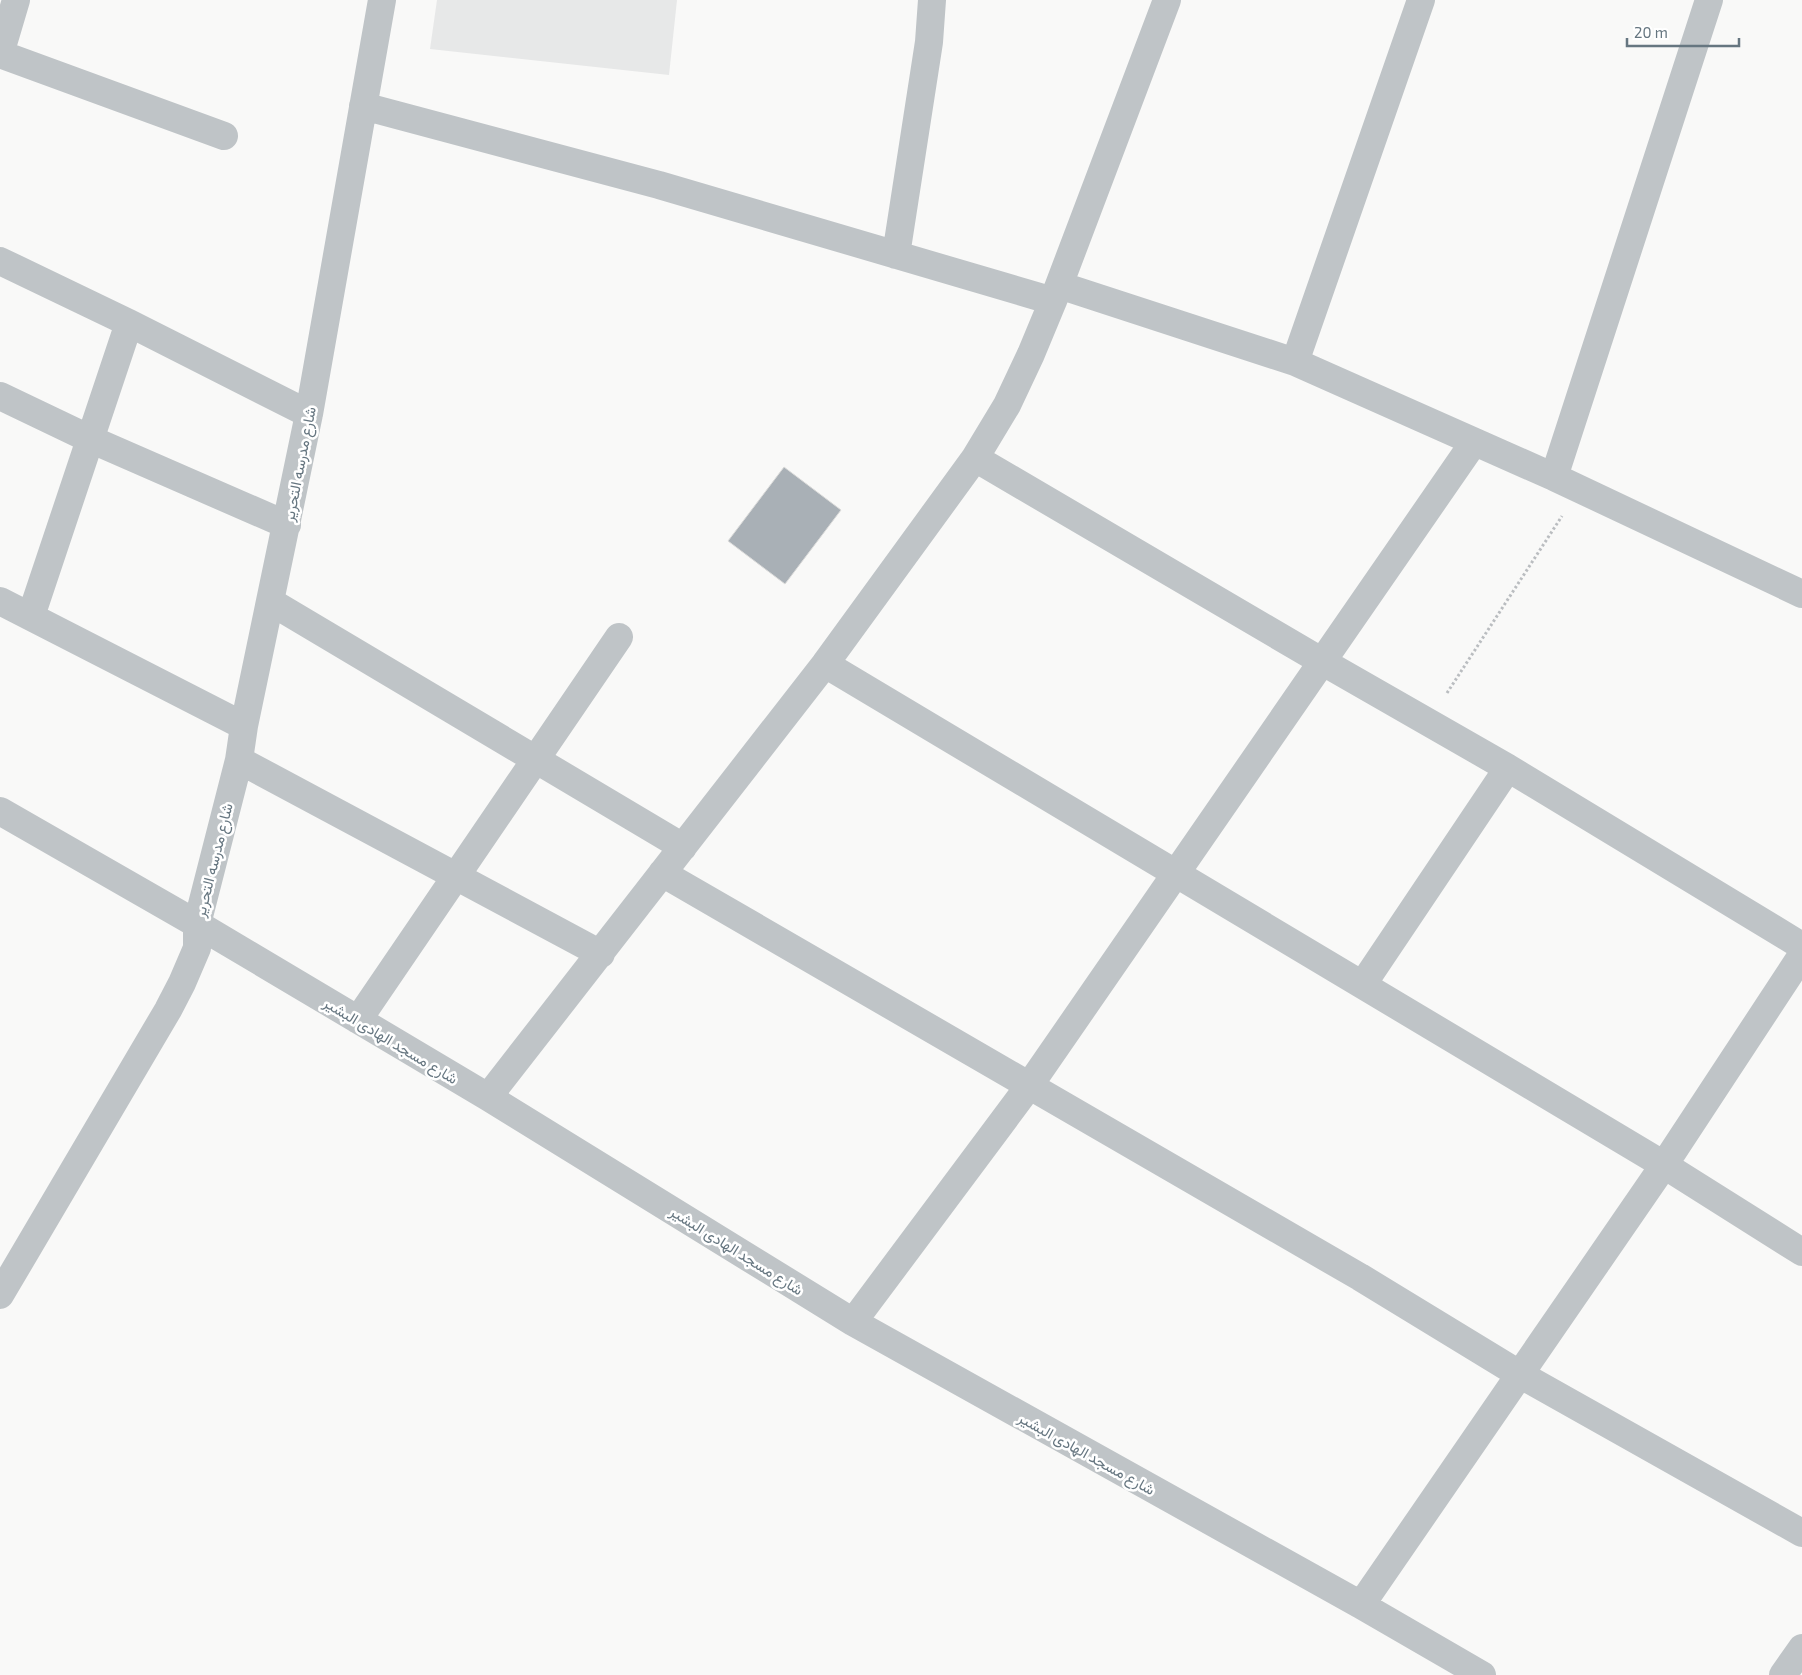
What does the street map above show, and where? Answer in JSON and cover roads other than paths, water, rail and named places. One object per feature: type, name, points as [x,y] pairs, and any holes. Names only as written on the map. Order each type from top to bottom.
[{"type":"street","points":[[16,0],[0,54],[224,136]]},
{"type":"street","name":"شارع مدرسه التحرير","points":[[0,1295],[168,1010],[197,948],[196,924],[239,760],[244,726],[309,414],[382,0]]},
{"type":"street","points":[[896,255],[929,42],[932,0]]},
{"type":"street","points":[[488,1098],[825,664],[975,458],[1007,405],[1031,354],[1167,0]]},
{"type":"street","points":[[1295,362],[1421,0]]},
{"type":"street","points":[[1554,477],[1709,0]]},
{"type":"street","points":[[363,106],[658,185],[896,255],[1056,293],[1295,362],[1580,488],[1802,594]]},
{"type":"street","points":[[0,261],[129,323],[309,414]]},
{"type":"street","points":[[31,616],[129,323]]},
{"type":"street","points":[[0,396],[90,439],[287,525]]},
{"type":"street","points":[[853,1322],[1029,1086],[1474,442]]},
{"type":"street","points":[[975,458],[1322,662],[1508,768],[1802,946]]},
{"type":"street","points":[[0,601],[244,726]]},
{"type":"street","points":[[271,602],[682,846]]},
{"type":"street","points":[[358,1020],[619,637]]},
{"type":"street","points":[[825,664],[1664,1165],[1802,1252]]},
{"type":"street","points":[[239,760],[601,954]]},
{"type":"street","points":[[1363,984],[1508,768]]},
{"type":"street","name":"شارع مسجد الهادى البشير","points":[[0,811],[358,1020],[853,1322],[1361,1605],[1482,1675]]},
{"type":"street","points":[[662,873],[1360,1277],[1520,1374],[1802,1533]]},
{"type":"street","points":[[1361,1605],[1664,1165],[1802,955]]},
{"type":"street","points":[[1783,1675],[1802,1648]]}]
